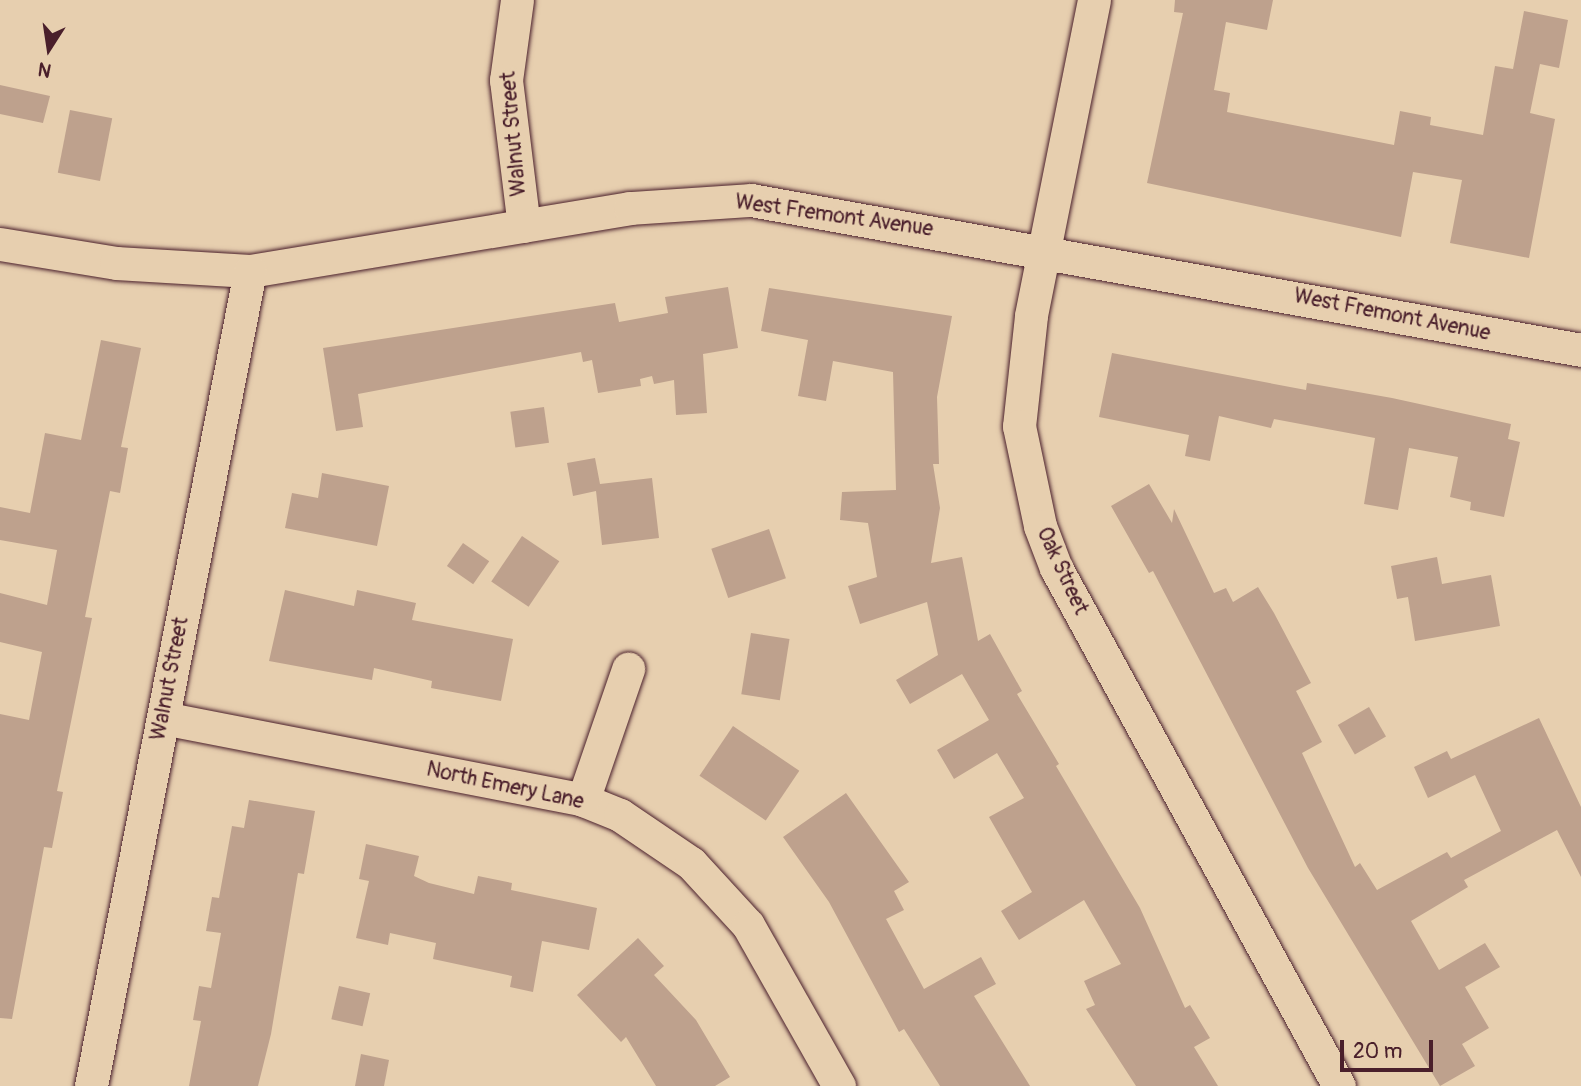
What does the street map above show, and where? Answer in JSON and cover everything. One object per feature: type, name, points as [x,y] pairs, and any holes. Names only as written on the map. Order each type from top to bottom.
[{"type":"street","name":"Walnut Street","points":[[517,0],[506,80],[524,226]]},
{"type":"street","name":"Oak Street","points":[[1094,0],[1048,251],[1031,316],[1019,426],[1040,526],[1056,568],[1339,1086]]},
{"type":"street","name":"West Fremont Avenue","points":[[0,244],[116,264],[250,271],[631,208],[751,200],[1048,251],[1581,350]]},
{"type":"street","name":"Walnut Street","points":[[91,1086],[250,271]]},
{"type":"street","points":[[583,800],[628,669]]},
{"type":"street","name":"North Emery Lane","points":[[163,718],[583,800],[658,839],[721,892],[748,925],[839,1086]]},
{"type":"building","points":[[1175,0],[1273,0],[1267,30],[1226,22],[1214,90],[1230,93],[1227,112],[1394,145],[1400,111],[1431,117],[1430,125],[1483,135],[1495,66],[1513,69],[1524,11],[1568,20],[1559,68],[1540,64],[1530,113],[1555,119],[1529,258],[1450,243],[1462,180],[1413,172],[1401,237],[1147,183],[1183,13],[1174,12]]},
{"type":"building","points":[[0,85],[50,96],[43,123],[0,114]]},
{"type":"building","points":[[70,110],[112,118],[100,181],[58,173]]},
{"type":"building","points":[[728,287],[738,348],[703,354],[707,413],[676,415],[674,380],[654,384],[652,376],[640,379],[641,386],[598,393],[592,360],[583,362],[581,352],[358,394],[363,427],[336,431],[323,348],[615,303],[619,322],[668,313],[665,297]]},
{"type":"building","points":[[769,288],[952,316],[937,397],[939,464],[933,464],[940,508],[931,563],[962,557],[978,641],[990,634],[1022,691],[1017,694],[1059,764],[1056,766],[1140,908],[1185,1008],[1190,1005],[1210,1038],[1194,1047],[1218,1086],[1136,1086],[1086,1009],[1095,1005],[1084,981],[1121,964],[1084,900],[1019,940],[1001,911],[1032,892],[989,817],[1024,798],[997,753],[954,779],[937,750],[989,720],[962,674],[910,704],[896,680],[938,655],[927,602],[860,624],[848,586],[877,577],[868,523],[840,520],[842,492],[896,490],[893,372],[833,361],[826,401],[798,396],[808,340],[761,331]]},
{"type":"building","points":[[101,340],[141,348],[121,447],[128,448],[120,493],[110,491],[85,617],[92,618],[57,791],[63,792],[52,848],[44,847],[12,1019],[0,1018],[0,714],[29,720],[42,652],[0,642],[0,593],[47,605],[57,550],[0,540],[0,507],[30,513],[45,433],[81,440]]},
{"type":"building","points":[[1112,353],[1306,390],[1307,383],[1392,398],[1511,424],[1508,439],[1520,442],[1504,517],[1470,510],[1471,502],[1450,497],[1458,457],[1409,448],[1398,510],[1364,504],[1375,438],[1274,419],[1271,428],[1219,416],[1210,461],[1185,456],[1189,435],[1099,417]]},
{"type":"building","points":[[544,407],[549,443],[515,447],[510,412]]},
{"type":"building","points":[[595,458],[600,484],[652,478],[659,538],[602,545],[596,491],[573,496],[567,463]]},
{"type":"building","points":[[322,473],[389,486],[377,546],[285,528],[292,493],[318,498]]},
{"type":"building","points":[[1149,484],[1172,523],[1174,509],[1214,593],[1226,588],[1233,602],[1258,587],[1274,613],[1311,683],[1296,691],[1322,742],[1302,753],[1355,867],[1360,863],[1377,890],[1447,852],[1451,858],[1501,831],[1475,775],[1428,798],[1414,767],[1447,751],[1451,759],[1539,718],[1581,807],[1581,877],[1557,830],[1464,880],[1468,887],[1411,921],[1439,970],[1485,943],[1500,967],[1465,987],[1489,1028],[1462,1044],[1475,1066],[1440,1086],[1308,868],[1153,571],[1149,573],[1111,506]]},
{"type":"building","points":[[769,529],[786,578],[728,598],[711,549]]},
{"type":"building","points":[[522,536],[559,561],[529,607],[491,582]]},
{"type":"building","points":[[463,543],[489,561],[473,584],[447,566]]},
{"type":"building","points":[[1437,557],[1442,584],[1491,575],[1500,626],[1415,641],[1408,597],[1397,599],[1391,566]]},
{"type":"building","points":[[285,590],[354,606],[357,590],[416,603],[412,620],[513,639],[501,701],[431,688],[432,681],[374,668],[372,680],[269,661]]},
{"type":"building","points":[[751,633],[790,639],[780,700],[741,694]]},
{"type":"building","points":[[1369,707],[1386,736],[1355,754],[1338,725]]},
{"type":"building","points":[[733,726],[799,771],[766,820],[699,776]]},
{"type":"building","points":[[846,793],[909,882],[894,891],[904,910],[886,919],[924,989],[981,957],[996,984],[974,996],[1030,1086],[940,1086],[904,1029],[899,1032],[829,902],[783,837]]},
{"type":"building","points":[[249,800],[315,811],[304,874],[298,873],[271,1034],[258,1086],[189,1086],[201,1021],[193,1020],[199,986],[211,988],[221,933],[206,931],[212,897],[219,898],[232,826],[244,828]]},
{"type":"building","points":[[366,844],[419,856],[414,876],[429,883],[474,894],[478,876],[512,883],[511,890],[597,908],[589,950],[542,941],[533,992],[510,987],[512,976],[433,959],[436,943],[390,933],[388,945],[356,938],[369,881],[359,879]]},
{"type":"building","points":[[638,938],[664,966],[654,975],[696,1020],[730,1077],[715,1086],[656,1086],[626,1037],[621,1042],[577,995]]},
{"type":"building","points":[[339,986],[370,993],[363,1026],[331,1019]]},
{"type":"building","points":[[361,1054],[389,1060],[384,1086],[355,1086]]}]
